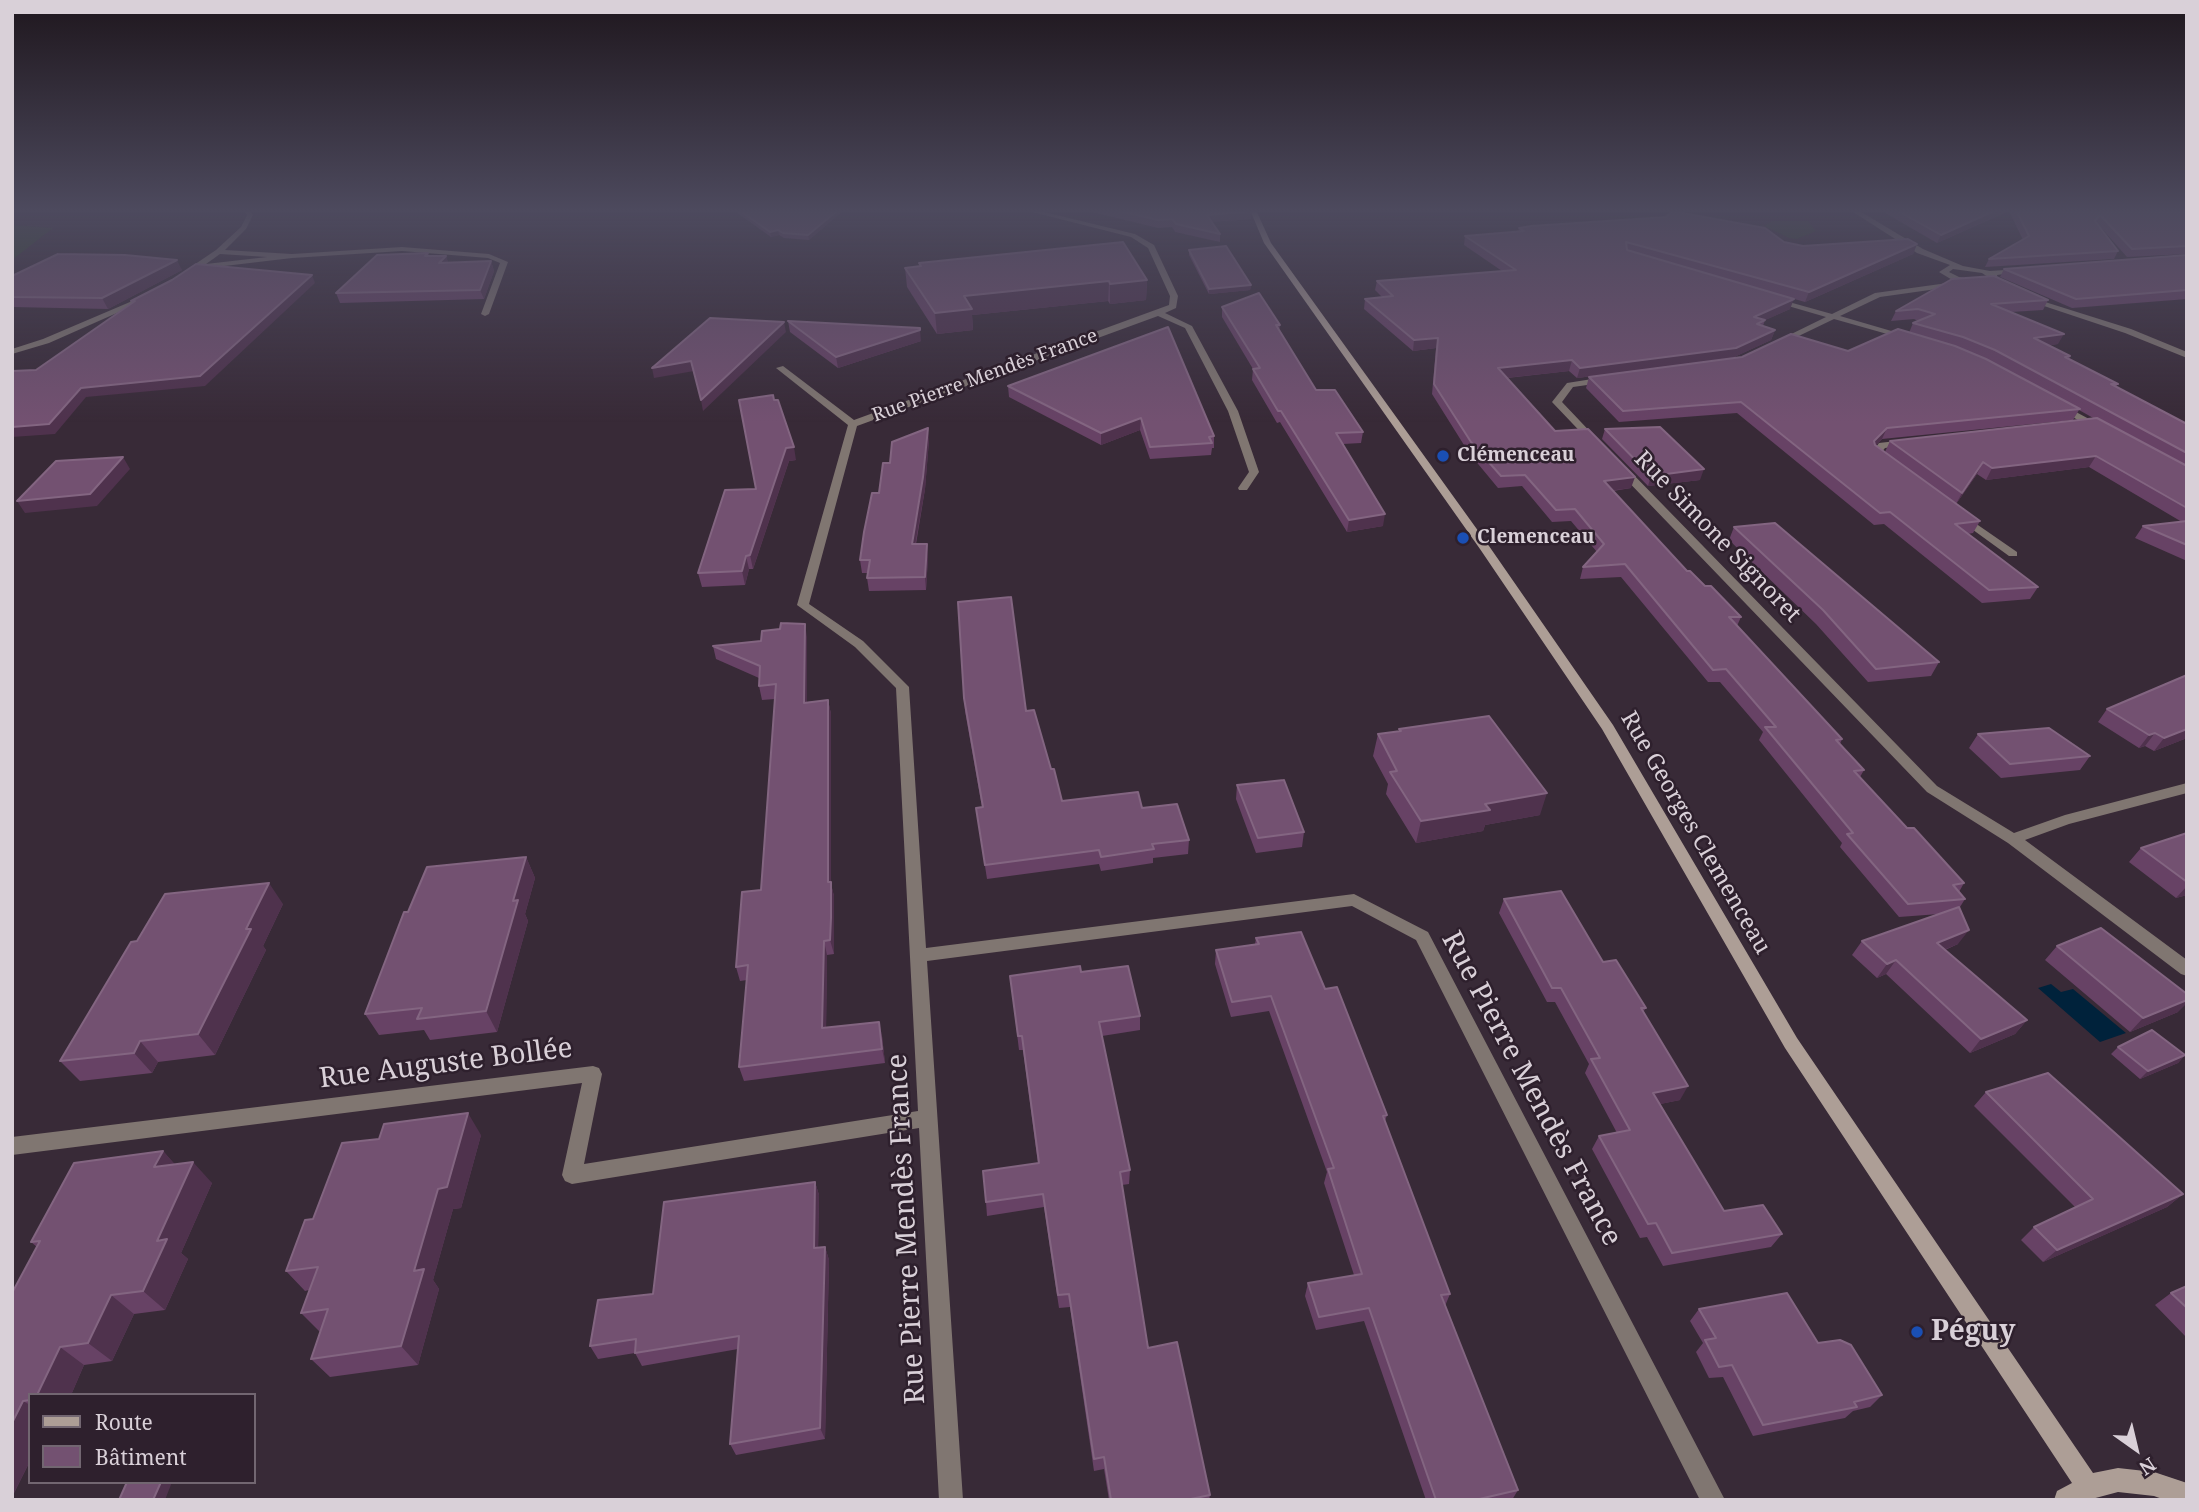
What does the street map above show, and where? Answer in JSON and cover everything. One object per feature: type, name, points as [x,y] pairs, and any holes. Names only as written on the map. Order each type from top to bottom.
[{"type":"street","points":[[485,314],[497,281]]},
{"type":"street","points":[[1158,313],[1173,306],[1174,296],[1167,281]]},
{"type":"street","name":"Rue Georges Clemenceau","points":[[1295,281],[1485,548],[1608,728],[1791,1043],[2088,1486]]},
{"type":"street","points":[[1760,352],[1878,295],[1969,281]]},
{"type":"street","points":[[1995,281],[2004,287]]},
{"type":"street","points":[[2016,292],[2187,355]]},
{"type":"street","points":[[12,352],[46,341],[150,295]]},
{"type":"street","points":[[1770,297],[1918,341]]},
{"type":"street","points":[[1158,313],[1188,326],[1233,411],[1254,472],[1243,488]]},
{"type":"street","name":"Rue Pierre Mendès France","points":[[853,424],[1158,313]]},
{"type":"street","name":"Rue Pierre Mendès France","points":[[780,368],[853,424]]},
{"type":"street","name":"Rue Simone Signoret","points":[[1605,452],[1557,402],[1570,385],[1625,378]]},
{"type":"street","points":[[2055,404],[2115,437]]},
{"type":"street","name":"Rue Pierre Mendès France","points":[[853,424],[803,605],[859,644],[902,687],[951,1500]]},
{"type":"street","points":[[2077,425],[2091,424]]},
{"type":"street","points":[[1897,470],[1876,454],[1882,445],[1910,442]]},
{"type":"street","name":"Rue Simone Signoret","points":[[1615,462],[1932,789],[2013,839],[2187,970]]},
{"type":"street","points":[[1950,508],[2013,554]]},
{"type":"street","points":[[2013,839],[2065,820],[2187,788]]},
{"type":"street","name":"Rue Pierre Mendès France","points":[[919,955],[1354,900],[1422,936],[1713,1500]]},
{"type":"street","name":"Rue Auguste Bollée","points":[[12,1146],[593,1074],[572,1175],[929,1118]]},
{"type":"street","points":[[2066,1500],[2088,1486],[2118,1480],[2154,1484],[2187,1495]]},
{"type":"water","points":[[2051,984],[2061,992],[2073,989],[2126,1033],[2100,1042],[2038,988]]},
{"type":"building","points":[[12,281],[136,281],[102,298],[12,297]]},
{"type":"building","points":[[171,281],[306,281],[200,376],[81,388],[49,424],[12,427],[12,371],[36,370],[135,301],[131,301]]},
{"type":"building","points":[[349,281],[484,281],[480,290],[336,293]]},
{"type":"building","points":[[913,281],[1142,281],[1110,284],[1109,281],[964,296],[972,309],[935,313]]},
{"type":"building","points":[[1205,281],[1248,281],[1251,285],[1209,289]]},
{"type":"building","points":[[1377,281],[1731,281],[1794,299],[1754,317],[1765,320],[1757,324],[1775,330],[1736,348],[1580,368],[1572,360],[1498,368],[1555,431],[1588,429],[1635,477],[1604,481],[1687,571],[1705,586],[1711,586],[1741,617],[1729,617],[1842,739],[1836,740],[1864,770],[1854,771],[1907,828],[1914,828],[1964,883],[1953,885],[1965,899],[1908,904],[1847,834],[1853,833],[1765,727],[1776,727],[1726,669],[1713,670],[1625,564],[1583,567],[1604,544],[1575,509],[1556,510],[1525,475],[1501,476],[1471,442],[1434,384],[1438,338],[1414,340],[1365,299],[1393,296]]},
{"type":"building","points":[[1767,281],[1835,281],[1809,292]]},
{"type":"building","points":[[1949,281],[2004,281],[2048,300],[1991,304],[2064,334],[2034,338],[2118,384],[2111,384],[2187,424],[2187,453],[1995,350],[1963,337],[1913,323],[1935,314],[1918,309],[1896,311]]},
{"type":"building","points":[[2032,281],[2187,281],[2187,290],[2076,299]]},
{"type":"building","points":[[1259,293],[1316,390],[1335,390],[1363,432],[1336,433],[1385,514],[1349,520],[1253,369],[1260,368],[1222,307]]},
{"type":"building","points":[[710,318],[784,322],[701,400],[691,361],[652,368]]},
{"type":"building","points":[[788,321],[920,328],[920,330],[836,357]]},
{"type":"building","points":[[1168,327],[1214,436],[1209,437],[1212,443],[1150,447],[1141,418],[1101,433],[1008,386]]},
{"type":"building","points":[[1898,329],[1955,346],[1986,359],[2080,409],[1887,428],[1874,441],[1875,445],[1980,521],[1955,524],[2038,587],[1989,590],[1890,512],[1880,513],[1741,402],[1623,411],[1589,377],[1742,357],[1791,334],[1848,351]]},
{"type":"building","points":[[773,395],[774,400],[778,400],[794,447],[786,448],[750,555],[746,556],[742,571],[698,573],[725,490],[756,489],[739,400]]},
{"type":"building","points":[[2097,418],[2187,466],[2187,508],[2096,456],[1992,468],[1983,462],[1962,493],[1890,441]]},
{"type":"building","points":[[1660,427],[1704,469],[1651,476],[1605,429]]},
{"type":"building","points":[[928,428],[912,544],[927,544],[925,577],[867,578],[870,560],[860,560],[872,493],[879,493],[883,463],[890,463],[892,442]]},
{"type":"building","points":[[123,457],[90,494],[17,501],[56,461]]},
{"type":"building","points":[[2187,521],[2187,545],[2143,526]]},
{"type":"building","points":[[1775,523],[1939,662],[1876,669],[1823,610],[1734,527]]},
{"type":"building","points":[[1011,597],[1026,711],[1034,710],[1062,801],[1138,792],[1142,808],[1177,804],[1189,840],[1152,844],[1154,849],[1101,857],[1099,850],[985,865],[976,808],[983,807],[964,698],[958,602]]},
{"type":"building","points":[[781,623],[805,624],[804,703],[828,700],[828,882],[831,882],[831,918],[830,940],[824,941],[822,1028],[879,1022],[882,1049],[739,1067],[748,965],[736,967],[742,892],[761,890],[776,684],[759,686],[760,666],[713,646],[761,641],[762,631],[780,629]]},
{"type":"building","points":[[2187,675],[2187,729],[2164,738],[2155,733],[2149,735],[2107,709]]},
{"type":"building","points":[[1489,716],[1547,793],[1485,804],[1490,810],[1421,821],[1390,772],[1397,771],[1378,734]]},
{"type":"building","points":[[2049,728],[2090,756],[2010,764],[1978,734]]},
{"type":"building","points":[[1284,780],[1304,832],[1258,838],[1237,785]]},
{"type":"building","points":[[2187,833],[2187,882],[2141,848]]},
{"type":"building","points":[[526,857],[513,901],[518,900],[486,1011],[417,1019],[422,1008],[365,1014],[404,912],[408,912],[427,867]]},
{"type":"building","points":[[269,883],[246,929],[251,929],[198,1034],[140,1041],[134,1053],[60,1061],[131,942],[137,941],[165,894]]},
{"type":"building","points":[[1561,891],[1603,962],[1616,960],[1646,1008],[1641,1008],[1688,1086],[1653,1093],[1724,1211],[1763,1205],[1782,1234],[1672,1253],[1656,1223],[1648,1224],[1599,1136],[1630,1130],[1591,1059],[1600,1058],[1561,988],[1552,988],[1504,899]]},
{"type":"building","points":[[1959,907],[1969,930],[1937,943],[2027,1020],[1981,1039],[1896,960],[1887,964],[1862,941]]},
{"type":"building","points":[[2101,928],[2187,994],[2187,1000],[2143,1018],[2057,946]]},
{"type":"building","points":[[1301,932],[1325,989],[1337,987],[1387,1115],[1383,1116],[1450,1294],[1441,1295],[1518,1490],[1475,1500],[1436,1500],[1369,1308],[1319,1317],[1308,1283],[1362,1274],[1328,1169],[1334,1168],[1271,996],[1232,1002],[1216,950],[1259,944],[1256,938]]},
{"type":"building","points":[[1080,966],[1081,972],[1128,966],[1140,1016],[1099,1022],[1130,1170],[1120,1172],[1148,1348],[1177,1342],[1210,1495],[1186,1500],[1111,1500],[1104,1457],[1094,1459],[1069,1294],[1058,1295],[1043,1194],[986,1202],[983,1171],[1039,1163],[1022,1036],[1018,1036],[1010,976]]},
{"type":"building","points":[[2152,1030],[2185,1055],[2148,1071],[2118,1047]]},
{"type":"building","points":[[2048,1073],[2183,1194],[2057,1250],[2034,1227],[2093,1199],[1986,1092]]},
{"type":"building","points":[[468,1113],[447,1187],[438,1189],[414,1271],[424,1269],[401,1346],[311,1359],[328,1309],[301,1313],[318,1267],[286,1271],[305,1220],[313,1219],[342,1143],[379,1139],[384,1124]]},
{"type":"building","points":[[163,1151],[154,1167],[193,1162],[157,1241],[167,1239],[143,1291],[111,1295],[88,1343],[60,1347],[38,1393],[28,1393],[28,1400],[23,1401],[12,1423],[12,1293],[40,1241],[31,1242],[74,1163]]},
{"type":"building","points":[[815,1182],[814,1248],[825,1247],[820,1428],[730,1444],[739,1336],[635,1353],[636,1339],[590,1346],[598,1300],[653,1294],[664,1202]]},
{"type":"building","points":[[2187,1286],[2187,1308],[2171,1293]]},
{"type":"building","points":[[1787,1293],[1818,1343],[1840,1340],[1851,1345],[1882,1395],[1854,1402],[1857,1407],[1763,1425],[1732,1365],[1719,1367],[1705,1340],[1716,1338],[1699,1309]]},
{"type":"building","points":[[126,1484],[160,1484],[153,1500],[119,1500]]},
{"type":"place","name":"Clémenceau","points":[[1443,456]]},
{"type":"place","name":"Clemenceau","points":[[1463,538]]},
{"type":"place","name":"Péguy","points":[[1917,1332]]}]
